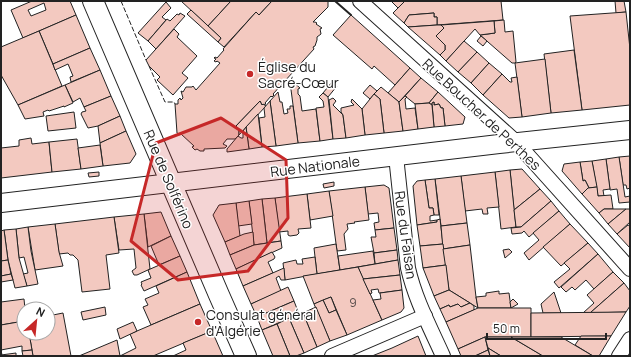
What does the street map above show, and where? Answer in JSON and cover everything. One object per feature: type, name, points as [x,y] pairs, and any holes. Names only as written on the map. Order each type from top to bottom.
[{"type":"main road","name":"Rue de Solférino","points":[[93,1],[170,183],[246,356]]},
{"type":"street","name":"Rue Boucher de Perthes","points":[[360,1],[516,142],[630,269]]},
{"type":"street","name":"Rue Nationale","points":[[1,203],[516,142],[630,130]]},
{"type":"street","name":"Rue du Faisan","points":[[396,156],[408,268],[414,290],[443,356]]},
{"type":"street","points":[[332,356],[425,316]]},
{"type":"street","points":[[619,356],[630,339]]},
{"type":"highlighted area","points":[[221,118],[286,160],[288,218],[248,271],[178,280],[131,241],[156,143]]},
{"type":"building","points":[[32,1],[70,1],[76,15],[23,38],[11,10]],"holes":[[[44,3],[46,10],[31,16],[28,10]]]},
{"type":"building","points":[[181,1],[231,1],[208,26]]},
{"type":"building","points":[[231,1],[272,1],[259,15],[256,12],[224,47],[218,42],[221,38],[208,26]]},
{"type":"building","name":"Église du Sacré-Cœur","points":[[272,1],[328,1],[328,7],[313,22],[317,23],[316,24],[322,28],[320,29],[321,34],[317,37],[315,46],[313,47],[314,49],[273,94],[274,95],[272,97],[271,96],[265,103],[266,104],[262,105],[260,101],[236,126],[239,129],[239,135],[235,139],[227,139],[223,144],[227,146],[225,148],[204,149],[204,151],[197,149],[195,150],[192,147],[194,146],[181,134],[180,135],[177,133],[175,104],[178,104],[178,100],[180,98],[181,100],[183,98],[181,91],[183,92],[186,87],[193,86],[196,90],[220,63],[214,61],[216,59],[214,58],[217,58],[224,50],[223,49],[256,12],[259,15]]},
{"type":"building","points":[[391,1],[405,1],[398,8]]},
{"type":"building","points":[[405,1],[501,1],[503,20],[437,25],[437,17],[434,17],[434,13],[409,15],[404,23],[393,13]]},
{"type":"building","points":[[615,1],[624,1],[626,12],[616,13]]},
{"type":"building","points":[[166,2],[171,8],[162,17],[166,20],[148,41],[138,33]]},
{"type":"building","points":[[191,10],[221,38],[218,42],[187,14]]},
{"type":"building","points":[[626,12],[630,49],[630,105],[582,110],[570,16]]},
{"type":"building","points":[[180,13],[185,16],[156,49],[148,41],[167,19],[170,21]]},
{"type":"building","points":[[434,13],[434,17],[437,17],[437,25],[408,27],[404,23],[409,15]]},
{"type":"building","points":[[76,15],[90,48],[53,64],[39,31]]},
{"type":"building","points":[[351,15],[410,68],[395,85],[374,66],[372,69],[333,35]]},
{"type":"building","points":[[504,20],[505,32],[513,31],[515,63],[512,63],[480,35],[495,33],[494,21]]},
{"type":"building","points":[[494,21],[495,33],[480,35],[475,29],[446,61],[440,55],[445,50],[445,45],[436,36],[444,28],[441,25]]},
{"type":"building","points":[[441,25],[444,28],[436,36],[445,45],[445,50],[440,55],[408,27]]},
{"type":"building","points":[[174,29],[179,34],[177,37],[197,56],[182,73],[188,78],[173,95],[157,80],[160,77],[149,66],[146,60]]},
{"type":"building","points":[[39,31],[62,86],[18,105],[1,75],[1,47]]},
{"type":"building","points":[[481,36],[487,41],[483,46],[477,41]]},
{"type":"building","points":[[464,41],[477,52],[458,72],[446,61]]},
{"type":"building","points":[[90,48],[100,70],[71,82],[70,77],[73,76],[68,64],[55,70],[53,64]]},
{"type":"building","points":[[574,50],[582,110],[551,113],[544,54]]},
{"type":"building","points":[[477,52],[489,63],[471,83],[458,72]]},
{"type":"building","points":[[545,59],[551,113],[522,117],[515,63]]},
{"type":"building","points":[[489,63],[502,74],[483,95],[471,83]]},
{"type":"building","points":[[410,68],[421,78],[399,102],[388,93]]},
{"type":"building","points":[[100,70],[111,96],[84,107],[80,98],[73,102],[65,85]]},
{"type":"building","points":[[502,74],[510,82],[512,82],[511,78],[517,77],[522,117],[509,118],[483,95]]},
{"type":"building","points":[[421,78],[438,92],[429,103],[415,104],[405,96]]},
{"type":"building","points":[[292,81],[300,88],[298,89],[298,94],[300,96],[302,111],[316,109],[320,141],[298,143],[290,82]]},
{"type":"building","points":[[332,82],[337,86],[328,97],[323,93]]},
{"type":"building","points":[[65,85],[73,103],[64,107],[43,112],[44,116],[25,119],[18,105]]},
{"type":"building","points":[[370,85],[377,91],[370,99],[363,93]]},
{"type":"building","points":[[381,87],[399,102],[403,131],[384,133],[380,99],[374,94]]},
{"type":"building","points":[[278,92],[280,102],[282,102],[284,114],[288,113],[287,109],[290,109],[290,106],[293,106],[298,143],[276,146],[270,101]]},
{"type":"building","points":[[438,92],[465,117],[463,124],[445,126],[443,108],[441,108],[439,104],[434,105],[434,102],[432,105],[429,103]]},
{"type":"building","points":[[323,93],[328,97],[333,139],[320,141],[316,108],[324,107],[323,101],[319,97]]},
{"type":"building","points":[[374,94],[380,99],[384,133],[365,135],[362,109]]},
{"type":"building","points":[[111,96],[120,116],[98,126],[88,128],[81,114],[82,112],[86,111],[84,107]]},
{"type":"building","points":[[405,96],[407,97],[405,99],[406,109],[415,108],[418,129],[403,131],[399,102]]},
{"type":"building","points":[[333,98],[336,101],[333,105],[343,115],[346,138],[333,139],[329,100]]},
{"type":"building","points":[[352,99],[362,109],[365,135],[346,138],[341,108],[354,105],[351,102]]},
{"type":"building","points":[[260,101],[262,105],[263,104],[266,106],[239,135],[239,129],[236,126]]},
{"type":"building","points":[[270,101],[276,146],[262,147],[259,118],[265,117],[264,108]]},
{"type":"building","points":[[434,102],[434,105],[439,104],[441,108],[443,108],[445,126],[434,127],[432,103]]},
{"type":"building","points":[[429,103],[432,105],[434,127],[418,129],[415,104]]},
{"type":"building","points":[[74,112],[76,128],[48,131],[46,116]]},
{"type":"building","points":[[258,114],[262,147],[249,149],[246,127]]},
{"type":"building","points":[[120,116],[126,131],[100,143],[98,126]]},
{"type":"building","points":[[246,127],[249,149],[227,152],[227,149],[238,136],[243,138],[243,131]]},
{"type":"building","points":[[126,131],[136,154],[130,163],[103,166],[100,143]]},
{"type":"building","points":[[31,138],[32,144],[49,142],[52,172],[1,178],[1,148],[19,146],[19,140]]},
{"type":"building","points":[[77,139],[81,169],[52,172],[49,142]]},
{"type":"building","points":[[100,145],[103,166],[81,169],[78,148]]},
{"type":"building","points":[[630,156],[630,188],[627,189],[626,185],[623,185],[619,157]]},
{"type":"building","points":[[619,157],[625,197],[630,196],[630,202],[619,203],[617,189],[610,190],[606,159]]},
{"type":"building","points":[[606,159],[610,189],[603,190],[604,196],[598,196],[592,161]]},
{"type":"building","points":[[592,161],[597,187],[589,188],[585,180],[583,181],[580,162]]},
{"type":"building","points":[[580,162],[583,181],[585,180],[589,188],[582,194],[562,171],[564,164]]},
{"type":"building","points":[[522,169],[540,189],[514,210],[510,170]]},
{"type":"building","points":[[510,170],[516,227],[501,229],[495,172]]},
{"type":"building","points":[[99,172],[99,176],[89,177],[88,173]]},
{"type":"building","points":[[495,172],[499,207],[487,208],[488,214],[483,214],[482,209],[465,211],[461,176]]},
{"type":"building","points":[[461,176],[467,223],[441,226],[435,179]]},
{"type":"building","points":[[435,179],[439,215],[434,215],[433,208],[429,208],[425,180]]},
{"type":"building","points":[[425,180],[429,208],[433,208],[434,215],[430,216],[430,221],[437,220],[437,222],[417,225],[413,186],[417,181]]},
{"type":"building","points":[[334,182],[334,186],[324,188],[323,184]]},
{"type":"building","points":[[384,185],[389,188],[394,228],[375,230],[374,223],[379,222],[378,213],[368,214],[365,187]]},
{"type":"building","points":[[365,187],[369,220],[347,224],[348,229],[344,234],[346,250],[337,251],[329,191]]},
{"type":"building","points":[[597,187],[598,196],[611,195],[613,209],[604,209],[599,213],[582,194],[588,188]]},
{"type":"building","points":[[540,189],[551,201],[521,227],[516,227],[514,210]]},
{"type":"building","points":[[329,191],[333,216],[310,220],[307,194]]},
{"type":"building","points":[[307,194],[311,228],[298,229],[299,233],[297,235],[290,236],[288,235],[288,231],[279,232],[275,198]]},
{"type":"building","points":[[275,198],[281,241],[267,243],[262,199]]},
{"type":"building","points":[[262,199],[267,243],[254,245],[249,201]]},
{"type":"building","points":[[249,201],[252,224],[238,226],[236,203]]},
{"type":"building","points":[[551,201],[559,211],[529,237],[524,231],[522,233],[512,234],[511,228],[521,227]]},
{"type":"building","points":[[236,203],[240,236],[225,242],[213,215],[219,205]]},
{"type":"building","points":[[604,209],[626,209],[608,224],[599,213]]},
{"type":"building","points":[[626,209],[630,209],[630,222],[617,234],[608,224]]},
{"type":"building","points":[[559,211],[570,224],[529,260],[524,253],[539,240],[533,233]]},
{"type":"building","points":[[161,212],[171,236],[148,247],[144,214]]},
{"type":"building","points":[[144,214],[150,269],[134,275],[132,271],[136,268],[134,249],[119,250],[114,217]]},
{"type":"building","points":[[114,217],[119,253],[106,255],[110,289],[82,292],[78,260],[73,255],[68,253],[59,254],[55,224]]},
{"type":"building","points":[[440,219],[443,244],[420,246],[417,225],[437,222],[437,220]]},
{"type":"building","points":[[467,223],[470,245],[443,249],[441,226]]},
{"type":"building","points":[[55,224],[59,252],[63,266],[35,270],[28,227]]},
{"type":"building","points":[[570,224],[588,243],[561,266],[543,247]]},
{"type":"building","points":[[628,225],[630,226],[630,248],[617,234]]},
{"type":"building","points":[[28,227],[38,284],[27,286],[23,274],[28,273],[24,257],[19,258],[16,229]]},
{"type":"building","points":[[394,228],[397,250],[374,253],[371,237],[376,237],[375,230]]},
{"type":"building","points":[[16,229],[19,258],[27,286],[15,288],[8,260],[4,230]]},
{"type":"building","points":[[4,230],[8,260],[1,261],[1,231]]},
{"type":"building","points":[[253,232],[254,245],[230,255],[225,242]]},
{"type":"building","points":[[171,236],[180,256],[159,265],[151,246]]},
{"type":"building","points":[[281,241],[282,248],[236,269],[230,255],[254,245]]},
{"type":"building","points":[[588,243],[598,254],[559,288],[554,282],[570,269],[564,263]]},
{"type":"building","points":[[336,244],[340,270],[317,274],[314,248]]},
{"type":"building","points":[[443,244],[446,265],[423,268],[420,246]]},
{"type":"building","points":[[470,245],[478,308],[449,290],[443,249]]},
{"type":"building","points":[[509,249],[512,252],[505,258],[503,250]]},
{"type":"building","points":[[397,250],[398,260],[375,264],[374,253]]},
{"type":"building","points":[[373,251],[375,264],[340,270],[338,256]]},
{"type":"building","points":[[272,252],[275,257],[268,262],[273,273],[243,286],[236,269]]},
{"type":"building","points":[[598,254],[613,272],[594,289],[586,280],[575,290],[572,287],[566,292],[561,287]]},
{"type":"building","points":[[180,256],[187,272],[144,291],[141,282],[151,278],[148,270]]},
{"type":"building","points":[[315,257],[317,274],[285,280],[283,263],[296,260],[297,264],[303,264],[302,259]]},
{"type":"building","points":[[8,260],[11,274],[1,276],[1,261]]},
{"type":"building","points":[[398,260],[400,275],[363,279],[358,267]]},
{"type":"building","points":[[446,265],[449,290],[434,296],[423,268]]},
{"type":"building","points":[[358,267],[382,320],[347,335],[331,297],[314,304],[303,276]]},
{"type":"building","points":[[284,268],[285,280],[281,280],[279,276],[276,278],[281,291],[251,304],[243,286]]},
{"type":"building","points":[[187,272],[200,304],[151,325],[143,307],[148,305],[145,299],[159,293],[156,286]]},
{"type":"building","points":[[613,272],[624,283],[590,313],[583,313],[594,303],[587,295]]},
{"type":"building","points":[[11,274],[13,280],[1,282],[1,276]]},
{"type":"building","points":[[400,275],[402,290],[380,293],[378,289],[371,290],[372,293],[370,294],[363,279]]},
{"type":"building","points":[[624,283],[630,291],[630,306],[626,312],[590,313]]},
{"type":"building","points":[[288,287],[294,301],[257,317],[251,304]]},
{"type":"building","points":[[402,290],[404,308],[401,312],[382,320],[373,300],[381,299],[380,293]]},
{"type":"building","points":[[449,290],[470,303],[461,307],[458,304],[450,307],[449,305],[440,309],[434,296]]},
{"type":"building","points":[[499,291],[499,294],[509,293],[511,308],[478,308],[476,297],[486,296],[486,293]]},
{"type":"building","points":[[554,292],[561,313],[543,313],[541,304]]},
{"type":"building","points":[[331,297],[336,310],[329,313],[323,300]]},
{"type":"building","points":[[24,299],[24,301],[16,301],[16,322],[1,325],[1,302]]},
{"type":"building","points":[[513,299],[518,304],[511,308],[510,302]]},
{"type":"building","points":[[323,300],[329,313],[336,310],[347,335],[330,341],[314,304]]},
{"type":"building","points":[[294,301],[299,314],[262,330],[257,317]]},
{"type":"building","points":[[470,303],[474,306],[474,310],[446,322],[440,309],[449,305],[450,307],[458,304],[461,307]]},
{"type":"building","points":[[200,304],[212,331],[153,356],[120,356],[136,348],[130,334]]},
{"type":"building","points":[[105,307],[106,315],[83,320],[81,312]]},
{"type":"building","points":[[316,307],[330,341],[317,347],[303,313]]},
{"type":"building","points":[[478,308],[531,308],[531,337],[485,337],[458,349],[446,322]]},
{"type":"building","points":[[626,312],[611,336],[531,337],[531,313]]},
{"type":"building","points":[[63,313],[71,356],[33,356],[30,341],[56,341],[56,314]]},
{"type":"building","points":[[303,313],[317,347],[304,353],[289,318]]},
{"type":"building","points":[[289,318],[304,353],[296,356],[290,356],[277,324]]},
{"type":"building","points":[[16,322],[16,341],[30,341],[32,350],[22,351],[22,346],[1,350],[1,325]]},
{"type":"building","points":[[133,322],[137,331],[120,339],[117,329]]},
{"type":"building","points":[[277,324],[290,356],[273,356],[262,330]]},
{"type":"building","points":[[212,331],[223,356],[173,356],[186,350],[183,343]]},
{"type":"building","points":[[418,336],[426,356],[372,356],[392,348]]},
{"type":"building","points":[[581,336],[611,336],[599,356],[593,356],[575,345]]},
{"type":"building","points":[[485,337],[488,350],[475,356],[461,356],[458,349]]},
{"type":"building","points":[[485,337],[511,337],[543,356],[501,356],[488,348]]},
{"type":"building","points":[[511,337],[561,337],[593,356],[543,356]]},
{"type":"building","points":[[117,340],[120,356],[79,356]]},
{"type":"building","points":[[488,348],[501,356],[490,356]]},
{"type":"building","points":[[32,350],[33,356],[23,356],[22,351]]},
{"type":"building","points":[[488,350],[490,356],[475,356]]},
{"type":"building","points":[[16,353],[16,356],[1,356],[1,355]]},
{"type":"fence","points":[[121,1],[146,60]]},
{"type":"fence","points":[[149,66],[165,102],[174,102],[175,104]]},
{"type":"wall","points":[[335,1],[351,15]]},
{"type":"place","name":"Église du Sacré-Cœur","points":[[250,74]]},
{"type":"place","name":"Consulat général d'Algérie","points":[[198,322]]}]
